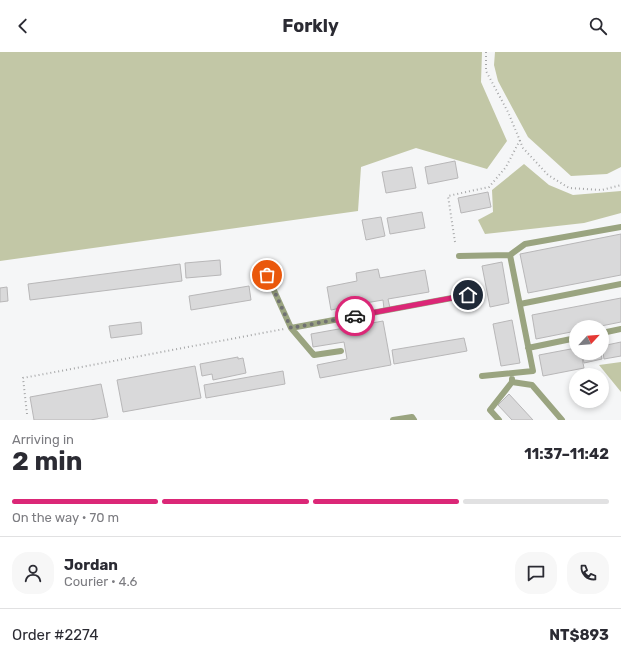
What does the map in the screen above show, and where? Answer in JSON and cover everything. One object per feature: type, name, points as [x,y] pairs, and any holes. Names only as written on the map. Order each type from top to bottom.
[{"type":"lane","points":[[459,256],[510,255],[525,244],[621,227]]},
{"type":"lane","points":[[482,376],[533,371],[510,255]]},
{"type":"lane","points":[[267,275],[291,328],[314,355],[341,351]]},
{"type":"lane","points":[[520,304],[621,284]]},
{"type":"lane","points":[[291,328],[468,295]]},
{"type":"lane","points":[[609,332],[621,329]]},
{"type":"lane","points":[[528,348],[569,339]]},
{"type":"lane","points":[[499,420],[490,410],[512,382],[512,373]]},
{"type":"lane","points":[[512,382],[532,384],[562,420]]},
{"type":"lane","points":[[392,420],[412,417],[414,420]]},
{"type":"path","points":[[486,52],[486,71],[508,112],[523,148],[548,175],[569,188],[602,190],[621,185]]},
{"type":"path","points":[[455,242],[448,196],[489,187],[506,167],[520,140]]},
{"type":"path","points":[[27,414],[23,378],[291,328]]},
{"type":"green space","points":[[0,52],[482,52],[481,82],[507,141],[487,169],[416,148],[361,167],[358,211],[0,261]]},
{"type":"green space","points":[[495,52],[621,52],[621,167],[607,174],[571,176],[528,137],[498,81],[494,65]]},
{"type":"green space","points":[[524,164],[549,185],[573,195],[621,191],[621,213],[584,223],[485,234],[478,220],[493,212],[492,190]]},
{"type":"green space","points":[[621,362],[621,392],[609,377],[609,368],[601,368],[599,365]]},
{"type":"building","points":[[455,161],[458,178],[428,184],[425,167]]},
{"type":"building","points":[[412,167],[416,188],[386,193],[382,172]]},
{"type":"building","points":[[488,192],[491,207],[461,213],[458,198]]},
{"type":"building","points":[[422,212],[425,228],[390,234],[387,218]]},
{"type":"building","points":[[381,217],[385,236],[366,240],[362,220]]},
{"type":"building","points":[[621,234],[621,275],[528,293],[520,254]]},
{"type":"building","points":[[220,260],[221,275],[186,278],[185,263]]},
{"type":"building","points":[[502,262],[509,303],[490,307],[482,266]]},
{"type":"building","points":[[180,264],[182,281],[30,300],[28,284]]},
{"type":"building","points":[[378,269],[380,278],[425,270],[429,292],[388,299],[390,308],[384,309],[383,300],[348,306],[349,315],[343,316],[341,308],[331,310],[327,287],[357,281],[356,273]]},
{"type":"building","points":[[249,286],[251,300],[191,310],[189,296]]},
{"type":"building","points":[[7,287],[8,301],[0,302],[0,288]]},
{"type":"building","points":[[621,298],[621,322],[609,324],[609,320],[569,320],[569,332],[536,339],[532,315]]},
{"type":"building","points":[[512,320],[520,363],[501,366],[493,324]]},
{"type":"building","points":[[383,321],[391,365],[320,378],[317,365],[347,359],[344,342],[313,347],[311,334]]},
{"type":"building","points":[[141,322],[142,334],[111,338],[109,326]]},
{"type":"building","points":[[464,338],[467,351],[394,364],[392,350]]},
{"type":"building","points":[[621,342],[621,356],[609,358],[609,345]]},
{"type":"building","points":[[569,349],[569,360],[582,360],[584,368],[569,368],[569,371],[543,376],[539,355]]},
{"type":"building","points":[[238,357],[238,359],[243,358],[246,373],[213,380],[212,374],[202,376],[200,364]]},
{"type":"building","points":[[583,360],[598,360],[584,363]]},
{"type":"building","points":[[195,366],[201,398],[123,412],[117,380]]},
{"type":"building","points":[[283,371],[285,384],[206,398],[204,385]]},
{"type":"building","points":[[101,384],[108,417],[90,420],[34,420],[30,397]]},
{"type":"building","points":[[509,394],[533,420],[512,420],[498,405]]},
{"type":"way so far","points":[[267,275],[291,328],[355,316]]},
{"type":"route","points":[[355,316],[468,295]]}]
